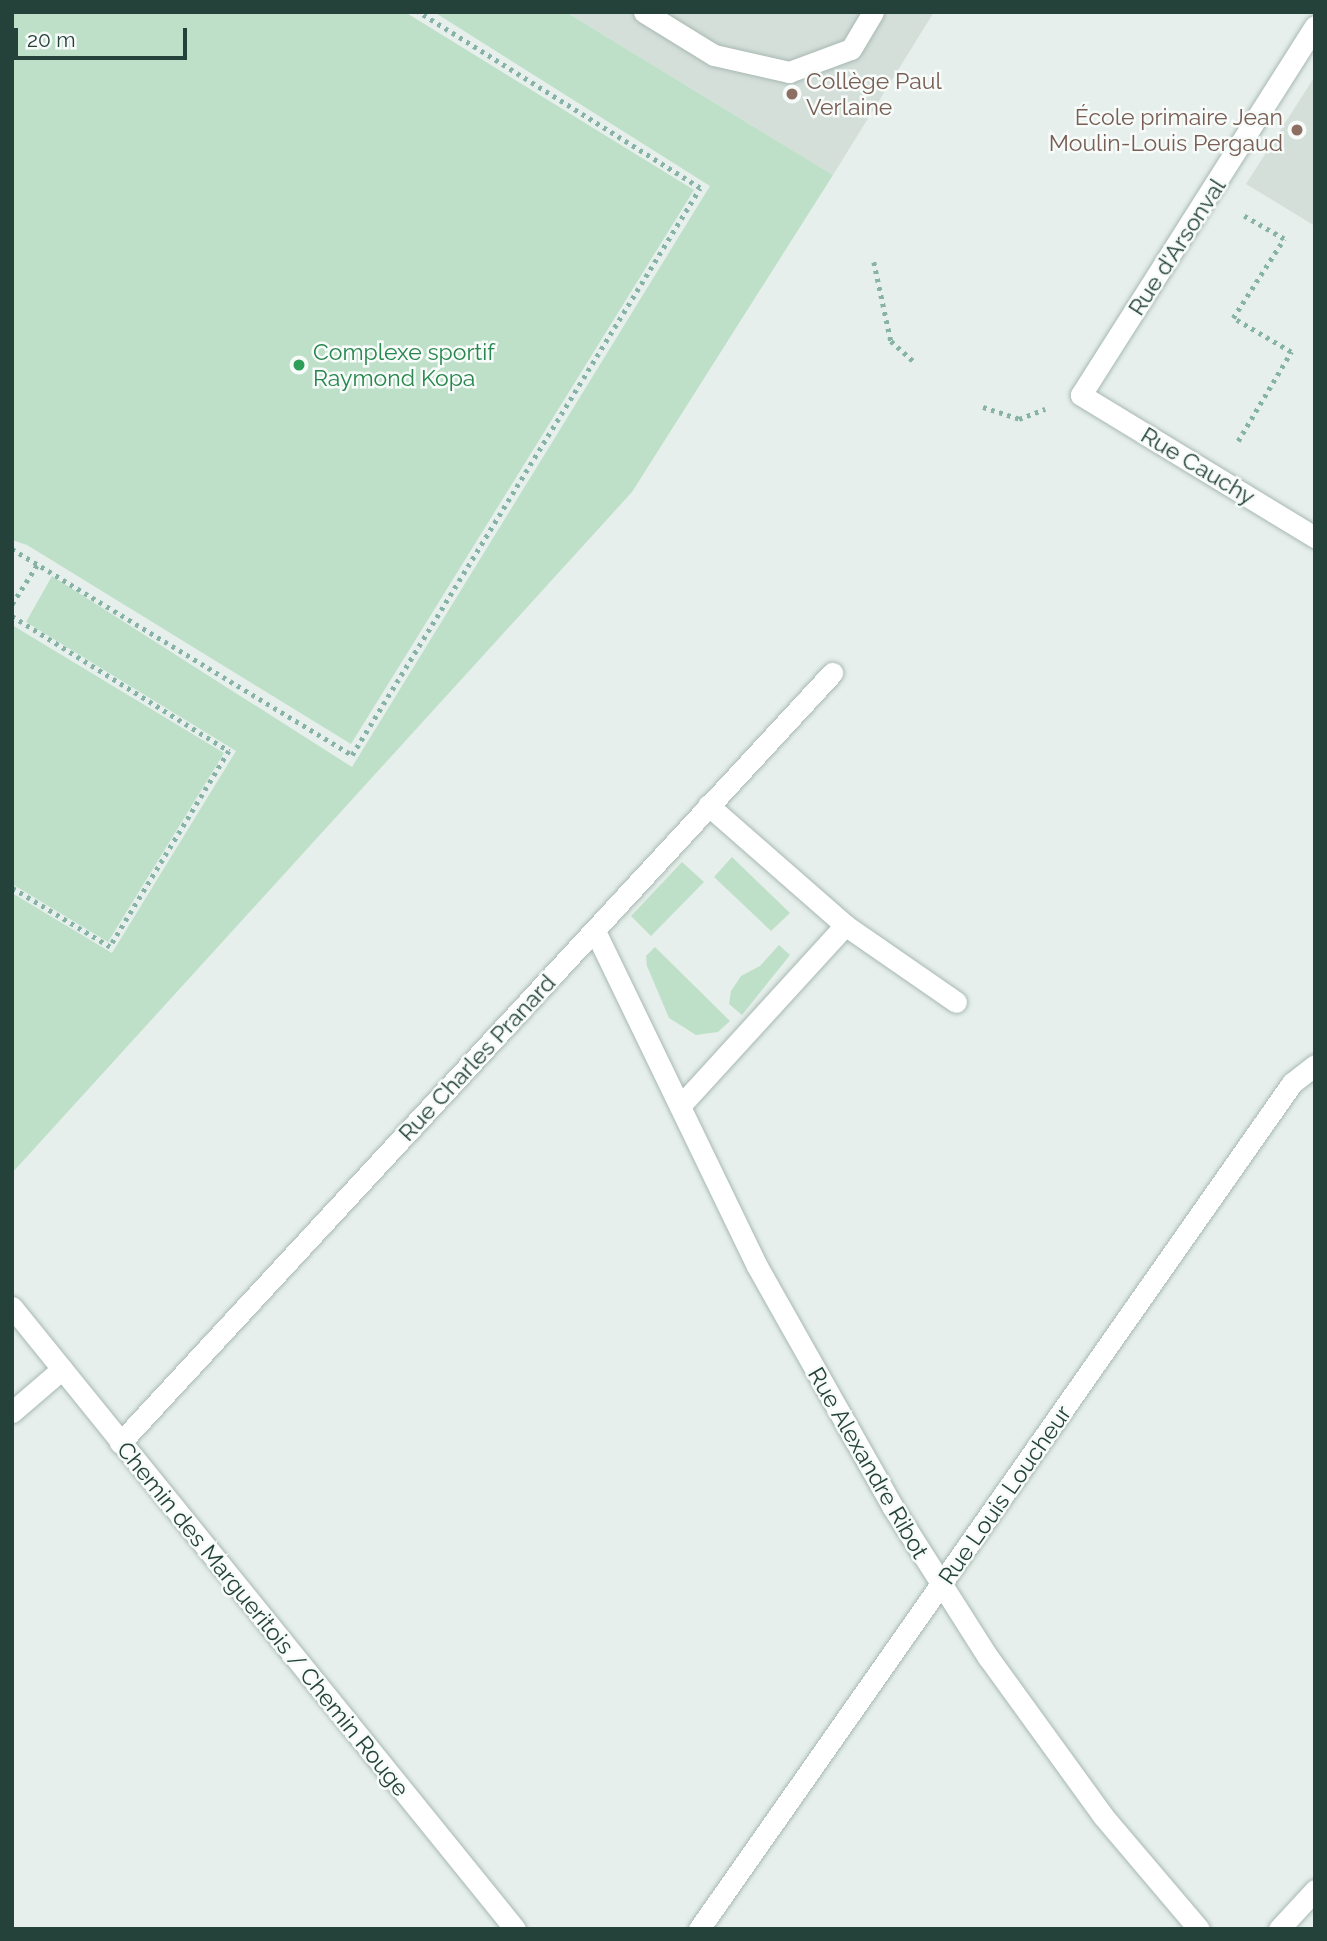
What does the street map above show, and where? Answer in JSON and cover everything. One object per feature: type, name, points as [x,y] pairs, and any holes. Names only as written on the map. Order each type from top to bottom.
[{"type":"street","points":[[644,12],[714,55],[789,72],[850,49],[873,12]]},
{"type":"street","name":"Rue d'Arsonval","points":[[1082,395],[1211,195],[1315,26]]},
{"type":"street","name":"Rue Cauchy","points":[[1082,395],[1315,537]]},
{"type":"street","name":"Rue Charles Pranard","points":[[120,1443],[832,673]]},
{"type":"street","points":[[708,805],[845,925],[957,1002]]},
{"type":"street","points":[[680,1106],[845,925]]},
{"type":"street","name":"Rue Alexandre Ribot","points":[[594,930],[757,1266],[837,1414],[941,1586],[1104,1816],[1199,1929]]},
{"type":"street","name":"Rue Louis Loucheur","points":[[699,1929],[1292,1083],[1315,1065]]},
{"type":"street","name":"Chemin des Margueritois / Chemin Rouge","points":[[12,1307],[516,1929]]},
{"type":"street","points":[[12,1412],[62,1369]]},
{"type":"street","points":[[1279,1929],[1315,1890]]},
{"type":"path","points":[[12,549],[39,562],[352,755],[700,188],[418,12]]},
{"type":"path","points":[[1211,195],[1284,239],[1233,318],[1291,352],[1216,477]]},
{"type":"path","points":[[874,262],[891,341],[914,362]]},
{"type":"path","points":[[984,407],[1019,419],[1082,395]]},
{"type":"path","points":[[12,604],[39,562]]},
{"type":"path","points":[[12,617],[229,751],[110,947],[12,888]]},
{"type":"shaded area","name":"Collège Paul Verlaine","points":[[566,12],[934,12],[833,175]]},
{"type":"shaded area","name":"École primaire Jean Moulin-Louis Pergaud","points":[[1315,76],[1315,226],[1246,184]]},
{"type":"green space","name":"Complexe sportif Raymond Kopa","points":[[12,12],[405,12],[694,190],[351,744],[27,545],[12,540]]},
{"type":"green space","points":[[434,12],[566,12],[833,175],[632,492],[12,1173],[12,893],[112,953],[236,751],[26,622],[52,576],[352,767],[710,186]]},
{"type":"green space","points":[[12,625],[224,753],[108,942],[12,884]]},
{"type":"green space","points":[[732,857],[790,913],[771,931],[714,877]]},
{"type":"green space","points":[[682,862],[704,882],[651,936],[631,916]]},
{"type":"green space","points":[[779,945],[790,955],[742,1015],[729,1004],[731,991],[741,976],[760,966]]},
{"type":"green space","points":[[655,947],[730,1021],[718,1032],[696,1035],[669,1018],[647,966],[646,956]]},
{"type":"place","name":"Collège Paul Verlaine","points":[[792,94]]},
{"type":"place","name":"École primaire Jean Moulin-Louis Pergaud","points":[[1297,130]]},
{"type":"place","name":"Complexe sportif Raymond Kopa","points":[[299,365]]}]
